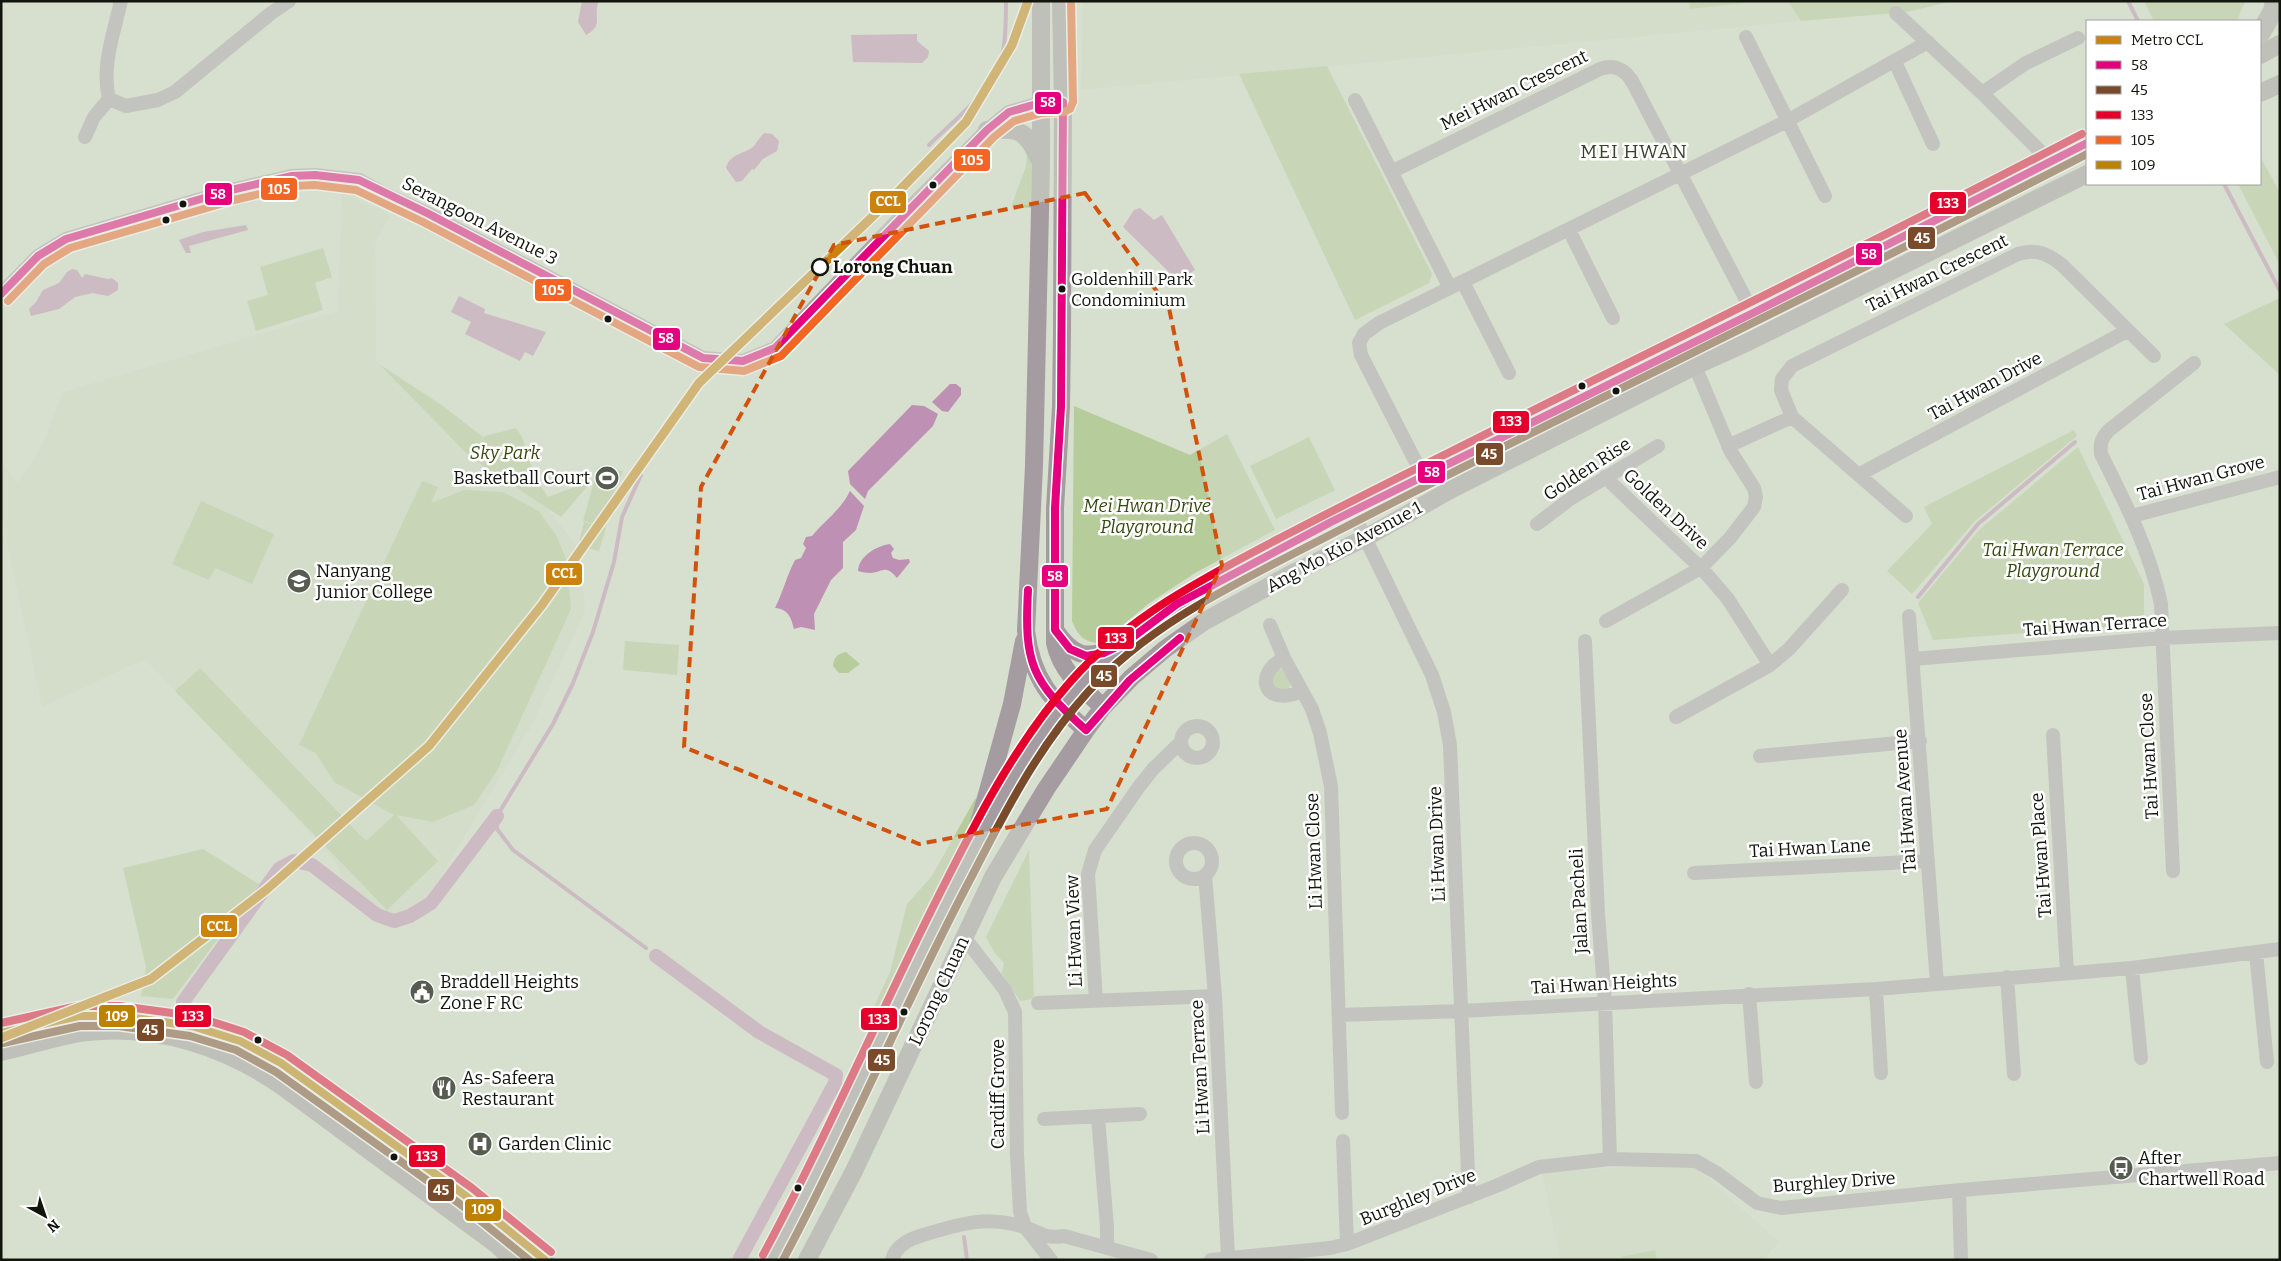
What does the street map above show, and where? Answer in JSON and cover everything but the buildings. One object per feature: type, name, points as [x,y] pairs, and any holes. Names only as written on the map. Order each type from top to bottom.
[{"type":"highway","points":[[2261,32],[2273,11],[2276,1]]},
{"type":"main road","points":[[970,858],[1012,704],[1026,631],[1034,435],[1041,161],[1041,1]]},
{"type":"main road","points":[[1061,1],[1063,102],[1062,273],[1060,430],[1054,508],[1055,643],[1065,669],[1103,707]]},
{"type":"main road","points":[[2261,54],[2280,44]]},
{"type":"main road","points":[[2261,93],[2280,84]]},
{"type":"main road","points":[[988,130],[1016,129],[1024,133],[1031,140],[1041,161]]},
{"type":"main road","name":"Ang Mo Kio Avenue 1","points":[[1080,686],[1125,643],[1177,604],[1352,511],[1753,313],[2086,144]]},
{"type":"main road","name":"Ang Mo Kio Avenue 1","points":[[1103,707],[1154,658],[1205,621],[1292,573],[1365,538],[1452,489],[1696,366],[2086,174]]},
{"type":"main road","points":[[1038,273],[1050,269],[1062,273]]},
{"type":"main road","points":[[1034,435],[1045,439],[1052,437],[1060,430]]},
{"type":"main road","points":[[1055,630],[1066,645],[1082,656],[1104,653],[1125,643]]},
{"type":"main road","points":[[1026,631],[1029,654],[1036,672],[1061,708],[1086,730]]},
{"type":"main road","name":"Lorong Chuan","points":[[772,1260],[822,1165],[940,914],[1011,780],[1029,751],[1080,686]]},
{"type":"main road","name":"Lorong Chuan","points":[[807,1260],[854,1171],[993,877],[1046,789],[1103,707]]},
{"type":"main road","points":[[1,1033],[79,1016],[120,1016],[192,1026],[240,1041],[281,1063],[466,1196],[545,1260]]},
{"type":"main road","points":[[1,1052],[85,1032],[117,1029],[184,1040],[221,1053],[250,1066],[283,1087],[496,1244],[513,1260]]},
{"type":"main road","points":[[812,1260],[819,1239]]},
{"type":"street","points":[[109,99],[106,83],[107,65],[121,1]]},
{"type":"street","points":[[109,99],[126,106],[158,100],[174,92],[270,14],[289,1]]},
{"type":"street","points":[[1896,13],[1982,93],[2051,162]]},
{"type":"street","points":[[1746,37],[1825,196]]},
{"type":"street","points":[[1982,93],[2026,63],[2078,38]]},
{"type":"street","points":[[1423,476],[1361,355],[1359,343],[1364,334],[1374,326],[1787,121],[1896,62],[1928,42]]},
{"type":"street","points":[[1896,62],[1933,144]]},
{"type":"street","name":"Mei Hwan Crescent","points":[[1391,172],[1600,69],[1611,66],[1618,68],[1629,77],[1753,313]]},
{"type":"street","points":[[85,137],[94,117],[109,99]]},
{"type":"street","points":[[1355,100],[1450,288]]},
{"type":"street","name":"Serangoon Avenue 3","points":[[1,294],[38,256],[66,238],[230,190],[292,176],[315,175],[359,180],[436,218],[703,358],[743,361],[774,348],[912,205],[988,130],[1009,112],[1040,103],[1063,102]]},
{"type":"street","points":[[1569,230],[1613,318]]},
{"type":"street","name":"Tai Hwan Crescent","points":[[1906,516],[1860,474],[1792,417],[1781,390],[1782,379],[1792,366],[2024,252],[2039,252],[2056,260],[2154,356]]},
{"type":"street","points":[[1463,282],[1509,373]]},
{"type":"street","name":"Tai Hwan Drive","points":[[1860,474],[2127,331]]},
{"type":"street","name":"Tai Hwan Grove","points":[[2162,638],[2161,604],[2156,581],[2132,516],[2101,454],[2101,439],[2194,363]]},
{"type":"street","points":[[1696,366],[1728,446],[1792,417]]},
{"type":"street","name":"Golden Rise","points":[[1537,524],[1570,499],[1658,446]]},
{"type":"street","name":"Golden Drive","points":[[1606,621],[1701,568],[1748,518],[1756,502],[1754,488],[1728,446]]},
{"type":"street","name":"Tai Hwan Grove","points":[[2132,516],[2280,477]]},
{"type":"street","name":"Golden Drive","points":[[1605,478],[1701,568],[1728,599],[1770,665]]},
{"type":"street","name":"Li Hwan Drive","points":[[1352,511],[1425,658],[1444,712],[1452,766],[1469,1197]]},
{"type":"street","points":[[1676,717],[1770,665],[1789,649],[1842,590]]},
{"type":"street","name":"Tai Hwan Avenue","points":[[1909,616],[1937,983]]},
{"type":"street","name":"Li Hwan Close","points":[[1270,625],[1284,658],[1312,709],[1320,733],[1331,786],[1342,1113]]},
{"type":"street","name":"Tai Hwan Terrace","points":[[1913,659],[2162,638],[2280,633]]},
{"type":"street","name":"Tai Hwan Close","points":[[2162,638],[2173,871]]},
{"type":"street","name":"Jalan Pacheli","points":[[1585,641],[1598,914],[1605,1002],[1610,1159]]},
{"type":"street","points":[[1284,658],[1269,670],[1266,679],[1267,687],[1270,692],[1279,697],[1289,696],[1302,691]]},
{"type":"street","name":"Tai Hwan Place","points":[[2053,735],[2067,972]]},
{"type":"street","points":[[1760,756],[1920,741]]},
{"type":"street","name":"Li Hwan View","points":[[1096,1001],[1088,874],[1095,850],[1138,788],[1159,763],[1181,742]]},
{"type":"street","name":"Tai Hwan Lane","points":[[1694,873],[1928,861]]},
{"type":"street","name":"Li Hwan Terrace","points":[[1205,875],[1215,996],[1228,1258]]},
{"type":"street","name":"Cardiff Grove","points":[[964,937],[1004,990],[1015,1012],[1017,1154],[1020,1212],[1025,1227],[1050,1259]]},
{"type":"street","name":"Tai Hwan Heights","points":[[1462,1011],[1749,994],[1876,989],[2132,968],[2280,949]]},
{"type":"street","points":[[2256,953],[2267,1062]]},
{"type":"street","points":[[2132,968],[2140,1058]]},
{"type":"street","points":[[2007,977],[2014,1074]]},
{"type":"street","points":[[1876,989],[1881,1073]]},
{"type":"street","points":[[1749,994],[1756,1082]]},
{"type":"street","name":"Li Hwan View","points":[[1038,1003],[1215,996]]},
{"type":"street","points":[[1339,1015],[1462,1011]]},
{"type":"street","points":[[1044,1119],[1098,1118],[1140,1114]]},
{"type":"street","points":[[1098,1118],[1107,1246]]},
{"type":"street","points":[[1343,1141],[1347,1244]]},
{"type":"street","name":"Burghley Drive","points":[[1210,1260],[1320,1254],[1469,1197],[1539,1167],[1610,1159],[1696,1160],[1717,1173],[1750,1199],[1771,1208],[2280,1163]]},
{"type":"street","points":[[1959,1190],[1962,1260]]},
{"type":"street","points":[[892,1260],[894,1253],[905,1242],[966,1222],[982,1221],[1025,1227],[1037,1234],[1053,1238],[1064,1236],[1107,1246],[1151,1260]]},
{"type":"street","name":"Cardiff Grove","points":[[1050,1259],[1052,1247],[1064,1236]]},
{"type":"highlighted area","points":[[1085,193],[1169,308],[1222,565],[1107,809],[919,844],[684,747],[701,487],[834,245]]},
{"type":"shaded area","points":[[582,1],[599,1],[597,24],[586,35],[578,22]]},
{"type":"shaded area","points":[[1083,1],[1788,1],[1801,21],[1081,90]]},
{"type":"shaded area","points":[[917,34],[917,41],[929,51],[928,57],[922,63],[853,62],[851,35]]},
{"type":"shaded area","points":[[764,133],[772,134],[779,141],[777,151],[763,159],[742,181],[736,182],[726,168],[728,163],[734,157],[754,146]]},
{"type":"shaded area","name":"Nanyang Junior College","points":[[342,193],[390,215],[375,243],[376,361],[470,457],[546,506],[580,551],[585,611],[532,725],[430,893],[413,907],[397,914],[373,907],[346,887],[338,866],[314,837],[145,659],[42,707],[1,514],[1,461],[18,483],[44,442],[63,392],[338,311]]},
{"type":"shaded area","points":[[1140,208],[1154,220],[1162,215],[1195,270],[1182,278],[1178,274],[1174,277],[1123,227],[1134,210]]},
{"type":"shaded area","points":[[246,225],[248,230],[189,246],[191,253],[186,253],[179,240],[203,232]]},
{"type":"shaded area","points":[[72,269],[77,270],[82,278],[85,274],[108,279],[112,278],[118,283],[118,290],[108,296],[93,293],[75,297],[59,309],[31,316],[29,309],[43,290],[59,283],[67,272]]},
{"type":"shaded area","points":[[459,296],[485,309],[484,313],[546,332],[533,356],[525,352],[520,361],[465,334],[471,322],[451,312]]},
{"type":"shaded area","points":[[950,384],[956,384],[961,388],[961,395],[948,412],[942,411],[932,402]]},
{"type":"shaded area","points":[[912,405],[924,406],[938,414],[933,426],[868,491],[865,499],[850,484],[848,471]]},
{"type":"shaded area","points":[[850,491],[864,506],[856,530],[843,542],[843,568],[831,580],[814,614],[815,630],[801,627],[794,629],[788,614],[783,610],[775,608],[795,560],[801,558],[806,548],[803,544],[806,537],[812,536],[817,531],[842,504]]},
{"type":"shaded area","points":[[890,544],[894,549],[891,553],[893,558],[899,560],[909,559],[910,562],[897,578],[887,570],[870,573],[858,571],[861,561],[865,556],[874,549]]},
{"type":"shaded area","points":[[1686,1164],[1696,1168],[1779,1242],[1763,1260],[1560,1260],[1542,1172]]},
{"type":"green space","points":[[1689,1],[1744,1],[1744,3],[1690,9]]},
{"type":"green space","points":[[1788,1],[1953,1],[1907,12],[1801,21]]},
{"type":"green space","points":[[2144,1],[2245,1],[2236,20],[2154,20]]},
{"type":"green space","points":[[1327,66],[1432,274],[1429,283],[1355,320],[1239,74]]},
{"type":"green space","points":[[1016,129],[1026,135],[1033,143],[1037,153],[1041,174],[1040,208],[1011,207],[1026,166],[1027,152],[1010,135],[995,139],[961,177],[962,168],[990,139]]},
{"type":"green space","points":[[2261,158],[2280,193],[2280,265],[2239,185],[2261,185]]},
{"type":"green space","points":[[323,248],[332,277],[315,283],[323,310],[256,331],[247,301],[268,295],[260,267]]},
{"type":"green space","points":[[2280,298],[2280,375],[2224,324]]},
{"type":"green space","name":"Sky Park","points":[[379,364],[443,406],[483,437],[480,442],[485,436],[516,428],[522,437],[535,477],[548,497],[593,480],[561,517],[470,457]]},
{"type":"green space","name":"Mei Hwan Drive Playground","points":[[1074,406],[1190,455],[1227,434],[1275,530],[1195,573],[1148,604],[1101,643],[1091,642],[1083,638],[1072,621]]},
{"type":"green space","points":[[2074,430],[2077,436],[1975,521],[1912,594],[1887,571],[1932,524],[1924,507]]},
{"type":"green space","points":[[1309,437],[1335,490],[1276,519],[1250,466]]},
{"type":"green space","name":"Tai Hwan Terrace Playground","points":[[2078,447],[2144,584],[2144,624],[1933,640],[1918,603],[1979,530]]},
{"type":"green space","points":[[598,467],[623,471],[616,489],[609,488],[616,490],[606,527],[583,521]]},
{"type":"green space","points":[[422,481],[438,487],[431,503],[464,490],[503,492],[539,511],[557,537],[566,559],[571,609],[497,771],[474,805],[433,822],[396,815],[438,861],[387,910],[175,691],[200,668],[366,841],[394,815],[334,782],[316,753],[299,745]]},
{"type":"green space","points":[[201,501],[274,534],[252,584],[215,568],[209,580],[172,564]]},
{"type":"green space","points":[[584,522],[606,528],[599,551],[578,546]]},
{"type":"green space","points":[[625,641],[679,645],[677,675],[623,670]]},
{"type":"green space","points":[[846,652],[860,664],[848,673],[839,673],[833,666],[834,660],[836,656]]},
{"type":"green space","points":[[1282,669],[1292,683],[1287,690],[1272,687],[1271,675]]},
{"type":"green space","points":[[991,796],[883,1026],[872,1011],[890,972],[907,904],[932,876],[975,799]]},
{"type":"green space","points":[[203,849],[259,884],[173,999],[141,996],[146,967],[123,868]]},
{"type":"green space","points":[[1029,850],[1034,999],[1020,1001],[1002,973],[1004,963],[994,952],[986,937]]},
{"type":"green space","points":[[1655,1250],[1657,1260],[1622,1260],[1621,1257]]},
{"type":"waterway","points":[[929,145],[973,103],[992,79],[999,66],[1003,52],[1006,1]]},
{"type":"waterway","points":[[2128,1],[2138,20]]},
{"type":"waterway","points":[[2225,185],[2280,291]]},
{"type":"waterway","points":[[1918,597],[1978,524],[2075,442]]},
{"type":"waterway","points":[[641,475],[622,517],[614,562],[593,632],[573,683],[553,724],[497,816],[497,829],[513,850],[646,948]]},
{"type":"waterway","points":[[183,1002],[279,869],[294,861],[312,865],[377,915],[394,921],[410,916],[431,903],[497,816]]},
{"type":"waterway","points":[[656,956],[759,1032],[836,1075],[835,1083],[739,1260]]},
{"type":"waterway","points":[[964,1237],[967,1260]]},
{"type":"metro line","name":"CCL","points":[[1,1038],[151,979],[266,890],[429,746],[542,605],[699,383],[895,195],[966,122],[1012,45],[1028,1]]},
{"type":"transit line","name":"105","points":[[8,301],[44,264],[70,248],[234,200],[293,186],[315,185],[356,190],[423,222],[699,367],[744,371],[781,356],[994,137],[1014,121],[1042,113],[1064,112],[1070,109],[1073,102],[1071,1]]},
{"type":"transit line","name":"58","points":[[1,294],[38,256],[66,239],[231,190],[292,176],[315,175],[359,180],[427,213],[703,358],[743,361],[775,348],[987,130],[1009,112],[1040,103],[1063,102],[1061,407],[1055,508],[1055,630],[1070,649],[1086,656],[1104,653],[1125,643],[1177,604],[1331,522],[1753,313],[2086,144]]},
{"type":"transit line","name":"133","points":[[763,1255],[808,1168],[934,905],[995,788],[1050,706],[1093,658],[1117,637],[1169,600],[1280,538],[1846,255],[2082,134]]},
{"type":"transit line","name":"45","points":[[783,1260],[832,1164],[948,922],[1024,779],[1070,713],[1109,670],[1181,616],[1260,571],[2086,155]]},
{"type":"transit line","name":"58","points":[[1028,590],[1028,636],[1030,653],[1035,669],[1053,698],[1086,730],[1130,680],[1180,638]]},
{"type":"transit line","name":"133","points":[[1,1023],[78,1006],[120,1006],[194,1016],[244,1032],[287,1055],[472,1188],[551,1252]]},
{"type":"transit line","name":"109","points":[[1,1033],[79,1016],[120,1016],[192,1026],[240,1041],[281,1063],[466,1196],[545,1260]]},
{"type":"transit line","name":"45","points":[[3,1043],[80,1026],[119,1026],[190,1036],[236,1050],[276,1072],[460,1204],[529,1260]]},
{"type":"place","name":"Lorong Chuan","points":[[820,267]]},
{"type":"place","name":"Goldenhill Park Condominium","points":[[1062,289]]},
{"type":"place","name":"Basketball Court","points":[[607,478]]},
{"type":"place","name":"Nanyang Junior College","points":[[299,581]]},
{"type":"place","name":"Braddell Heights Zone F RC","points":[[422,992]]},
{"type":"place","name":"As-Safeera Restaurant","points":[[444,1088]]},
{"type":"place","name":"Garden Clinic","points":[[480,1144]]},
{"type":"place","name":"After Chartwell Road","points":[[2121,1168]]},
{"type":"district","name":"MEI HWAN","points":[[1634,151]]}]
